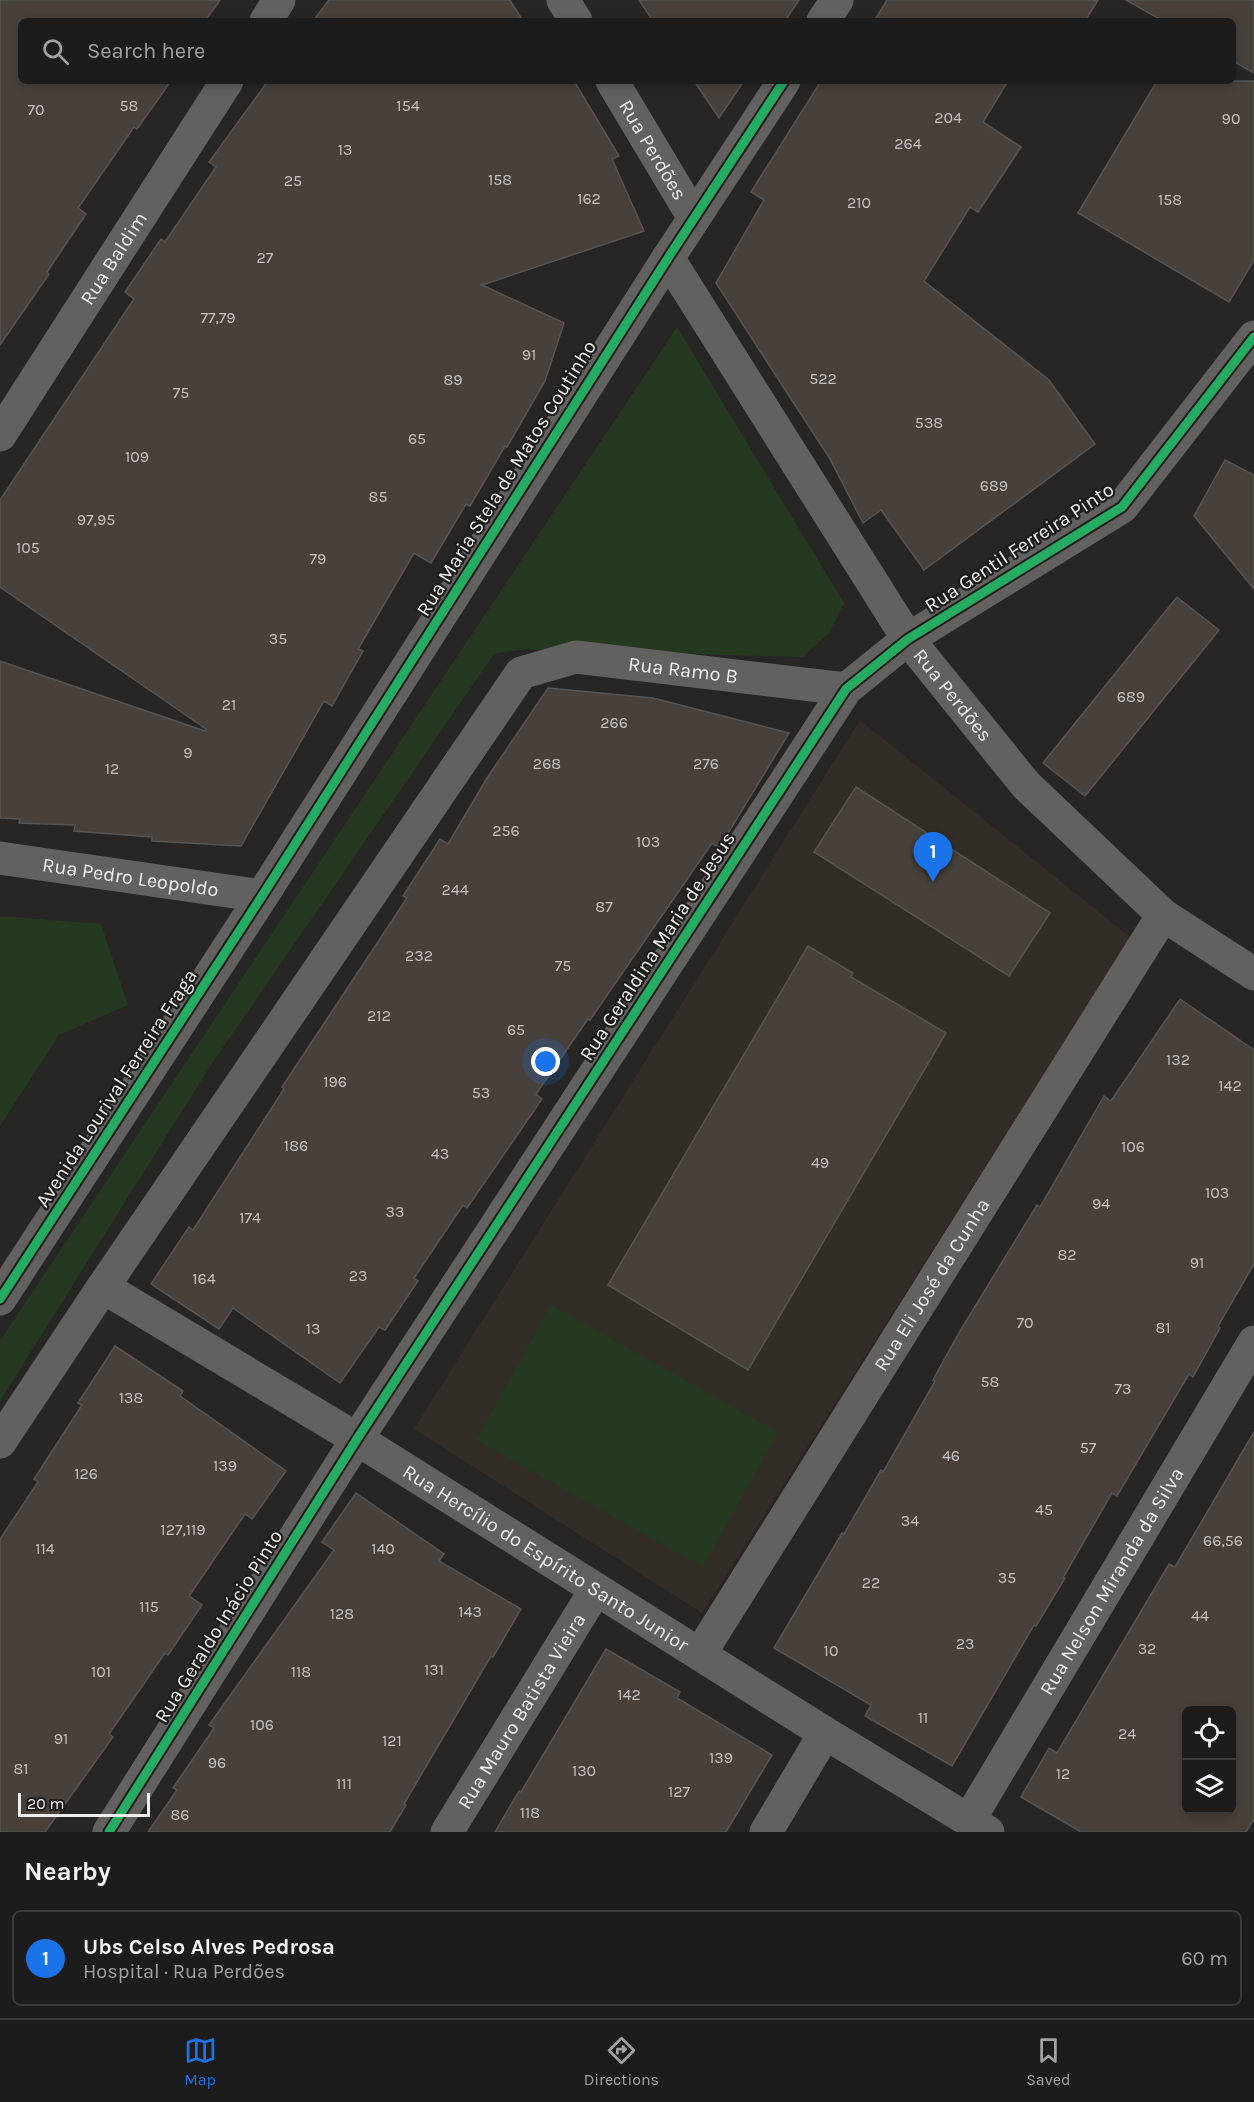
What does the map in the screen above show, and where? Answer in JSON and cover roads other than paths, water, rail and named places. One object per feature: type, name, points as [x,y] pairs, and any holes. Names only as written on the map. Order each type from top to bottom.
[{"type":"street","points":[[268,18],[279,0]]},
{"type":"street","points":[[563,0],[574,18]]},
{"type":"street","points":[[825,18],[837,0]]},
{"type":"street","name":"Rua Baldim","points":[[0,435],[225,84]]},
{"type":"street","name":"Rua Perdões","points":[[614,84],[694,218]]},
{"type":"street","name":"Rua Maria Stela de Matos Coutinho","points":[[262,896],[668,258],[782,84]]},
{"type":"street","name":"Rua Perdões","points":[[668,258],[908,639],[1026,785],[1163,915],[1254,974]]},
{"type":"street","name":"Rua Gentil Ferreira Pinto","points":[[908,639],[1122,507],[1254,337]]},
{"type":"street","name":"Rua Geraldina Maria de Jesus","points":[[357,1439],[846,689],[908,639]]},
{"type":"street","name":"Rua Ramo B","points":[[103,1287],[521,673],[576,657],[846,689]]},
{"type":"street","name":"Rua Pedro Leopoldo","points":[[0,858],[262,896]]},
{"type":"street","name":"Avenida Lourival Ferreira Fraga","points":[[0,1299],[262,896]]},
{"type":"street","name":"Rua Eli José da Cunha","points":[[700,1654],[1163,915]]},
{"type":"street","points":[[0,1442],[103,1287]]},
{"type":"street","name":"Rua Hercílio do Espírito Santo Junior","points":[[103,1287],[357,1439],[825,1733],[978,1826]]},
{"type":"street","name":"Rua Nelson Miranda da Silva","points":[[978,1826],[1254,1342]]},
{"type":"street","name":"Rua Geraldo Inácio Pinto","points":[[109,1832],[357,1439]]},
{"type":"street","name":"Rua Mauro Batista Vieira","points":[[447,1832],[596,1589]]},
{"type":"street","points":[[766,1832],[825,1733]]},
{"type":"place","name":"Ubs Celso Alves Pedrosa","points":[[933,882]]}]
